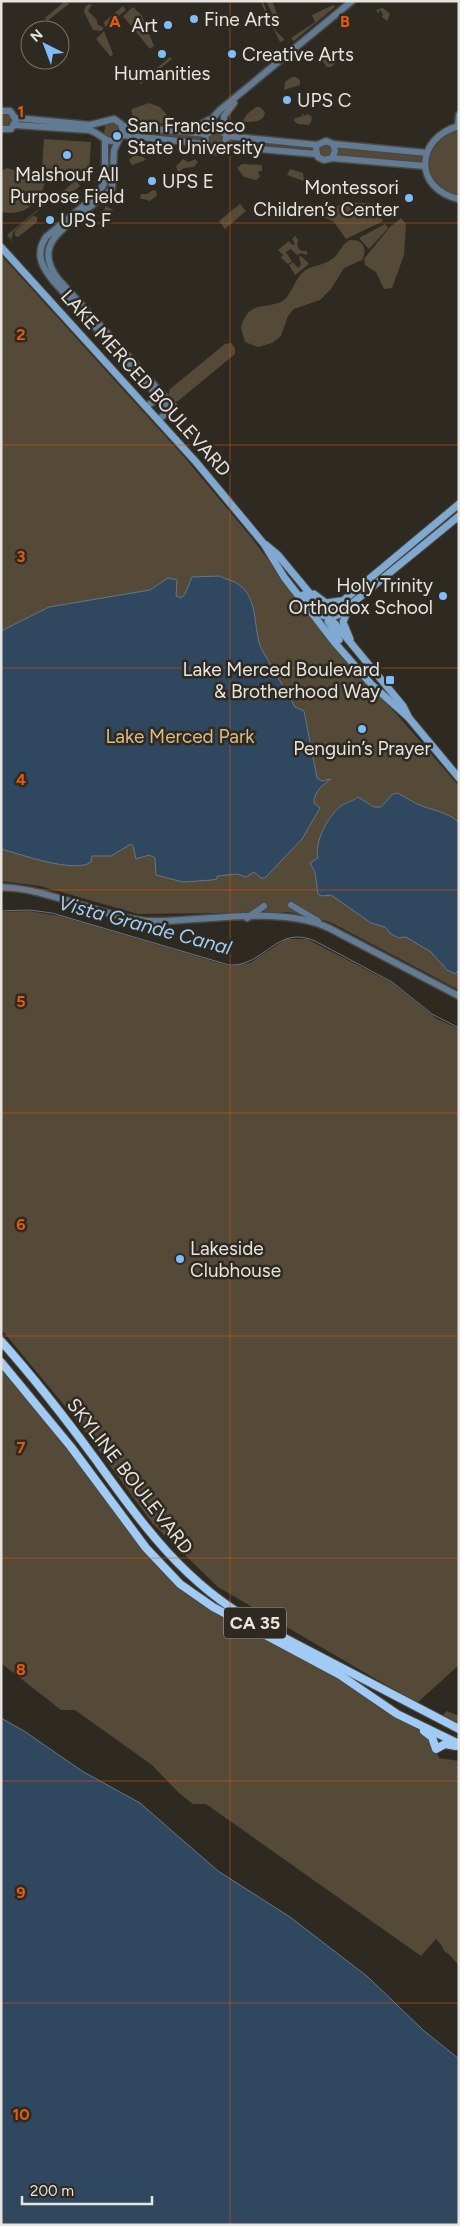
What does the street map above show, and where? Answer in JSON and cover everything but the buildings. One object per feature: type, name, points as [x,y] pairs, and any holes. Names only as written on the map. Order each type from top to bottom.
[{"type":"main road","name":"LAKE MERCED BOULEVARD","points":[[1,247],[196,462],[264,544],[278,567],[335,643],[366,678],[399,711],[409,718]]},
{"type":"main road","points":[[328,618],[349,595],[459,504]]},
{"type":"main road","points":[[278,567],[320,615],[328,618],[341,613],[355,603],[459,516]]},
{"type":"main road","name":"LAKE MERCED BOULEVARD","points":[[264,544],[278,555],[328,618],[403,706],[409,718],[459,778]]},
{"type":"main road","points":[[293,575],[323,602],[334,603],[349,595]]},
{"type":"main road","points":[[355,603],[346,613],[344,622],[356,650]]},
{"type":"main road","points":[[328,618],[334,633],[399,711]]},
{"type":"main road","name":"SKYLINE BOULEVARD","points":[[1,1341],[51,1400],[155,1540],[190,1576],[242,1615],[459,1729]]},
{"type":"main road","name":"SKYLINE BOULEVARD","points":[[1,1362],[54,1426],[146,1548],[180,1584],[213,1607],[340,1675],[408,1720],[459,1745]]},
{"type":"main road","points":[[412,1706],[438,1722],[443,1730],[442,1736]]},
{"type":"main road","points":[[408,1720],[430,1735],[436,1749],[445,1744],[459,1745]]},
{"type":"main road","points":[[442,1736],[451,1729],[459,1729]]},
{"type":"street","points":[[186,132],[196,129],[214,116],[352,1]]},
{"type":"street","points":[[225,146],[224,116],[229,108],[357,1]]},
{"type":"street","points":[[1,111],[10,111],[15,121]]},
{"type":"street","points":[[459,115],[459,126],[438,136],[427,153],[425,166],[434,187],[445,195],[459,199]]},
{"type":"street","points":[[214,116],[208,125],[206,144],[210,149],[216,151],[225,146],[316,154],[324,160],[332,158],[425,166]]},
{"type":"street","points":[[15,121],[90,125],[116,120],[122,126],[207,134],[214,130],[225,134],[317,145],[326,141],[333,144],[427,153]]},
{"type":"street","points":[[1,129],[9,130],[15,121]]},
{"type":"street","points":[[15,121],[89,130],[112,142],[120,137],[206,144]]},
{"type":"street","points":[[104,122],[100,128],[104,138],[106,179],[98,194],[52,235],[46,267],[172,409],[158,420]]},
{"type":"street","points":[[52,235],[112,189],[114,150],[120,137],[122,126]]},
{"type":"street","points":[[332,158],[335,151],[333,144]]},
{"type":"street","points":[[316,154],[317,145]]},
{"type":"street","points":[[146,407],[160,395]]},
{"type":"street","points":[[1,887],[46,894],[137,920],[294,918],[323,925]]},
{"type":"street","points":[[291,905],[323,925],[459,996]]},
{"type":"street","points":[[248,918],[264,906]]},
{"type":"green space","points":[[65,1],[69,4],[48,20],[45,18]]},
{"type":"green space","points":[[266,1],[272,1],[279,19],[275,20]]},
{"type":"green space","points":[[263,2],[275,30],[285,40],[280,42],[261,3]]},
{"type":"green space","points":[[89,4],[92,5],[88,11],[97,20],[97,24],[104,28],[101,31],[93,30],[84,12],[85,7]]},
{"type":"green space","points":[[333,5],[335,7],[294,41],[291,38],[315,22],[312,15]]},
{"type":"green space","points":[[123,6],[126,10],[105,27],[104,22]]},
{"type":"green space","points":[[133,7],[142,16],[154,46],[150,49],[123,16]]},
{"type":"green space","points":[[383,8],[390,14],[387,21],[382,17],[383,14],[380,10],[378,13],[376,10]]},
{"type":"green space","points":[[104,31],[113,54],[111,57],[96,39]]},
{"type":"green space","points":[[324,49],[335,63],[331,67],[327,67],[319,57],[321,51],[329,59],[322,50]]},
{"type":"green space","points":[[170,57],[172,59],[141,84],[139,83]]},
{"type":"green space","points":[[292,77],[300,80],[300,85],[284,90],[285,82]]},
{"type":"green space","points":[[149,103],[160,107],[167,115],[162,124],[135,121],[132,109]]},
{"type":"green space","points":[[256,107],[260,107],[265,112],[264,116],[257,121],[242,122],[247,114]]},
{"type":"green space","points":[[8,113],[14,120],[10,127],[1,127],[1,114]]},
{"type":"green space","points":[[308,114],[312,117],[308,125],[298,124],[294,121],[295,118]]},
{"type":"green space","points":[[110,122],[115,123],[120,129],[118,136],[113,139],[104,135],[105,125]]},
{"type":"green space","points":[[126,129],[201,136],[201,141],[126,134]]},
{"type":"green space","points":[[459,130],[459,196],[444,191],[434,183],[428,172],[427,164],[432,149],[437,142]]},
{"type":"green space","points":[[213,133],[219,133],[223,140],[219,147],[213,147],[209,143],[209,137]]},
{"type":"green space","name":"Malshouf All Purpose Field","points":[[44,139],[91,142],[89,171],[42,169]]},
{"type":"green space","points":[[229,139],[312,147],[312,151],[229,144]]},
{"type":"green space","points":[[324,143],[329,145],[331,150],[329,155],[324,157],[319,155],[317,150],[319,145]]},
{"type":"green space","points":[[336,147],[422,155],[421,164],[335,156]]},
{"type":"green space","points":[[135,155],[146,160],[132,165],[129,160]]},
{"type":"green space","points":[[183,159],[189,162],[195,159],[198,162],[194,167],[184,168],[178,172],[176,166]]},
{"type":"green space","points":[[242,164],[262,165],[262,171],[258,171],[260,177],[256,180],[244,177],[237,168]]},
{"type":"green space","points":[[7,168],[46,180],[40,195],[35,201],[24,210],[18,212],[1,212],[1,175],[3,170]]},
{"type":"green space","points":[[290,169],[303,173],[304,181],[287,175]]},
{"type":"green space","points":[[75,179],[14,231],[11,239],[15,245],[7,235]]},
{"type":"green space","points":[[76,180],[80,186],[66,198],[61,196],[60,194]]},
{"type":"green space","points":[[153,190],[156,191],[157,195],[150,201],[140,198],[141,194],[147,194]]},
{"type":"green space","points":[[345,202],[390,205],[380,214],[383,221],[346,239],[334,222],[324,217],[322,213],[319,216],[316,214],[323,205],[325,208],[336,207]]},
{"type":"green space","points":[[240,204],[246,211],[225,229],[219,221]]},
{"type":"green space","points":[[106,206],[113,210],[108,221],[100,218]]},
{"type":"green space","points":[[275,206],[285,207],[288,214],[284,216],[277,215],[272,209]]},
{"type":"green space","points":[[33,216],[37,217],[37,222],[18,237],[15,236],[15,231]]},
{"type":"green space","points":[[401,218],[406,224],[404,255],[392,288],[384,289],[376,272],[365,265],[364,259],[389,228]]},
{"type":"green space","points":[[385,224],[388,228],[369,249],[359,238]]},
{"type":"green space","points":[[295,236],[298,240],[297,246],[301,251],[307,251],[307,255],[301,253],[297,255],[291,249],[286,252],[292,261],[288,264],[281,258],[283,255],[278,250],[289,241],[292,245],[295,244],[292,239]]},
{"type":"green space","points":[[350,240],[358,241],[363,245],[364,256],[362,260],[344,268],[331,289],[320,300],[294,309],[288,316],[281,336],[272,343],[258,347],[245,342],[241,328],[248,313],[253,309],[284,300],[301,274],[312,267],[332,259]]},
{"type":"green space","name":"Lake Merced Park","points":[[1,255],[186,459],[250,536],[314,619],[459,786],[459,990],[332,923],[311,916],[288,912],[138,914],[40,886],[1,881]]},
{"type":"green space","points":[[301,256],[309,264],[295,275],[289,265],[293,262],[298,268],[301,265],[299,257]]},
{"type":"green space","points":[[231,343],[235,348],[235,354],[178,401],[174,402],[168,398],[170,389],[225,344]]},
{"type":"green space","points":[[29,911],[60,916],[229,966],[250,963],[286,939],[307,939],[392,983],[437,1019],[459,1029],[459,1665],[417,1703],[218,1587],[153,1524],[74,1417],[1,1329],[1,912]]},
{"type":"green space","points":[[1,1368],[61,1439],[134,1532],[188,1590],[331,1670],[430,1735],[439,1758],[459,1761],[459,1966],[444,1951],[436,1939],[421,1956],[206,1804],[193,1804],[179,1793],[152,1765],[75,1710],[61,1710],[1,1663]]},
{"type":"green space","points":[[447,1711],[459,1716],[459,1724],[442,1716]]},
{"type":"water","points":[[220,576],[238,584],[250,598],[262,650],[295,707],[304,711],[317,778],[322,781],[331,779],[320,789],[314,799],[314,803],[320,808],[302,839],[265,878],[261,878],[254,872],[246,877],[237,874],[217,876],[217,879],[212,880],[183,882],[156,875],[155,858],[149,855],[136,859],[131,844],[111,856],[92,856],[91,862],[73,866],[47,862],[1,849],[1,631],[49,607],[150,590],[168,578],[177,580],[176,596],[181,598],[185,594],[192,577]]},
{"type":"water","points":[[397,793],[419,805],[445,814],[459,822],[459,970],[455,974],[447,970],[431,952],[406,937],[399,938],[391,934],[385,927],[371,923],[331,895],[322,896],[318,894],[315,872],[310,863],[318,858],[317,852],[320,837],[331,816],[341,806],[358,797],[374,807],[381,807],[393,794]]},
{"type":"water","points":[[1,1718],[24,1731],[82,1771],[140,1803],[218,1871],[290,1917],[368,1977],[423,2030],[459,2059],[459,2225],[1,2225]]},
{"type":"waterway","name":"Vista Grande Canal","points":[[1,911],[29,910],[52,913],[229,965],[241,964],[252,960],[280,942],[290,938],[302,937],[315,941],[392,982],[432,1014],[459,1028]]},
{"type":"place","name":"Fine Arts","points":[[194,19]]},
{"type":"place","name":"Art","points":[[168,25]]},
{"type":"place","name":"Humanities","points":[[162,54]]},
{"type":"place","name":"Creative Arts","points":[[232,54]]},
{"type":"place","name":"UPS C","points":[[287,100]]},
{"type":"place","name":"San Francisco State University","points":[[117,136]]},
{"type":"place","name":"Malshouf All Purpose Field","points":[[67,155]]},
{"type":"place","name":"UPS E","points":[[152,181]]},
{"type":"place","name":"Montessori Children’s Center","points":[[409,198]]},
{"type":"place","name":"UPS F","points":[[50,220]]},
{"type":"place","name":"Holy Trinity Orthodox School","points":[[443,596]]},
{"type":"place","name":"Lake Merced Boulevard & Brotherhood Way","points":[[390,680]]},
{"type":"place","name":"Penguin’s Prayer","points":[[362,729]]},
{"type":"place","name":"Lakeside Clubhouse","points":[[180,1259]]}]
